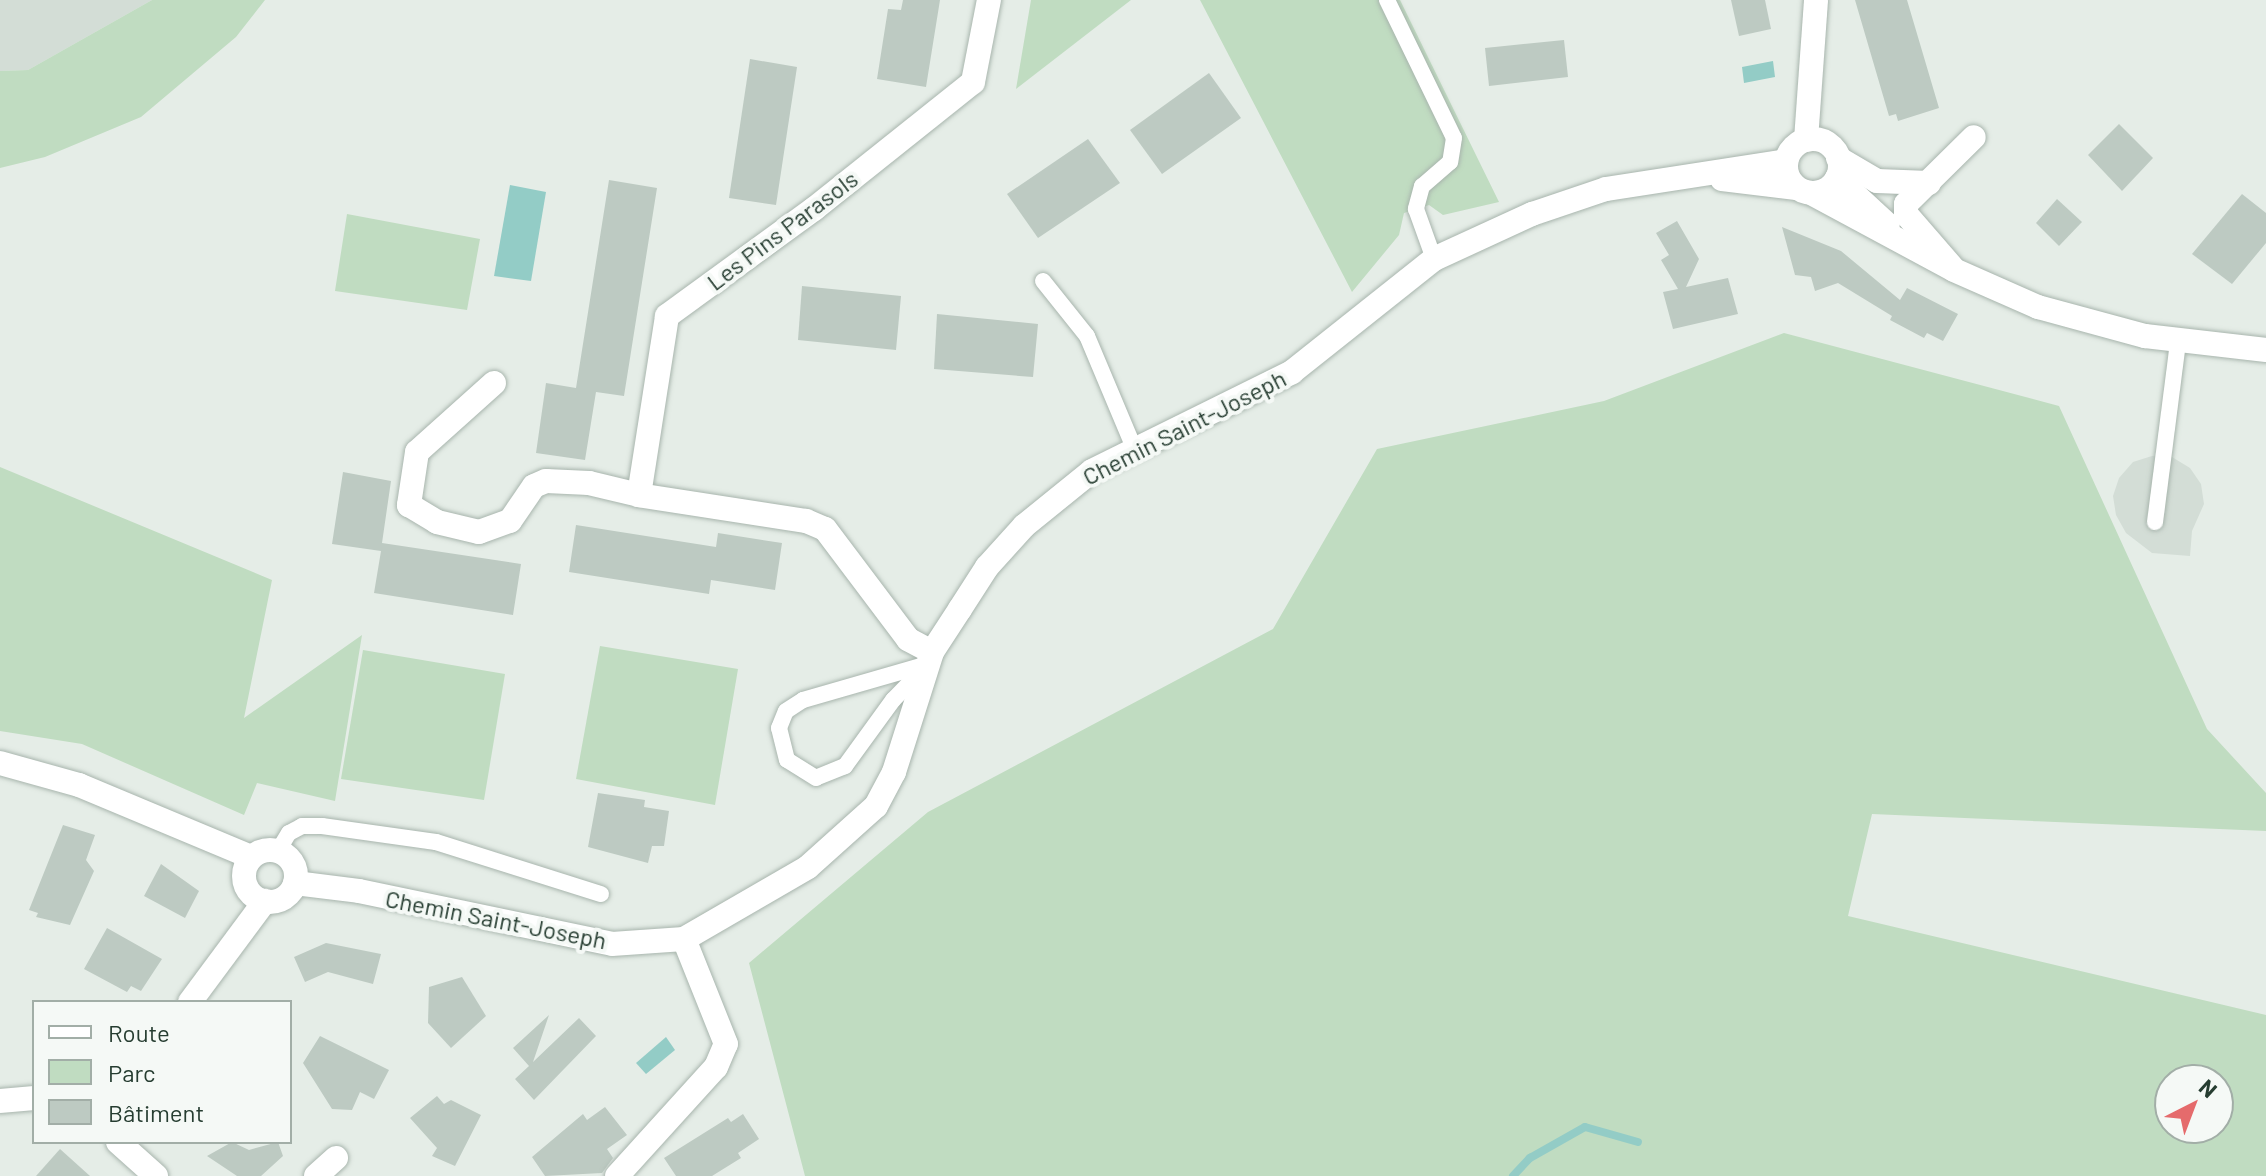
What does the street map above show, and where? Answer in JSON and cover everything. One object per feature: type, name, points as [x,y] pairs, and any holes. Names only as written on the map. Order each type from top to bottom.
[{"type":"main road","name":"Les Pins Parasols","points":[[639,495],[667,316],[814,209],[973,82],[989,0]]},
{"type":"main road","points":[[1806,140],[1829,145],[1837,168],[1826,189],[1804,190],[1787,176],[1786,161],[1806,140],[1816,0]]},
{"type":"main road","points":[[1954,270],[1906,214],[1914,192],[1929,183],[1974,137]]},
{"type":"main road","name":"Chemin Saint-Joseph","points":[[295,883],[359,891],[612,944],[684,939],[808,867],[876,806],[894,772],[930,658],[987,567],[1024,526],[1092,471],[1292,372],[1434,259],[1547,209],[1606,189],[1680,175],[1786,161]]},
{"type":"main road","points":[[1837,168],[1877,181],[1929,183]]},
{"type":"main road","name":"Chemin Saint-Joseph","points":[[1837,168],[1908,244]]},
{"type":"main road","name":"Chemin Saint-Joseph","points":[[1680,175],[1804,190],[1954,270],[2038,307],[2178,343],[2266,350]]},
{"type":"main road","points":[[494,383],[417,452],[409,505],[437,522],[479,532],[510,521],[534,486],[546,481],[589,483],[639,495],[806,521],[825,529],[908,639],[930,658]]},
{"type":"main road","points":[[0,763],[79,785],[251,857]]},
{"type":"main road","points":[[264,850],[278,851],[291,860],[295,883],[280,900],[265,901],[246,887],[244,871],[251,857],[264,850]]},
{"type":"main road","points":[[191,1000],[265,901]]},
{"type":"main road","points":[[617,1176],[716,1067],[726,1044],[684,939]]},
{"type":"main road","points":[[0,1101],[32,1098]]},
{"type":"main road","points":[[120,1144],[156,1176]]},
{"type":"main road","points":[[316,1176],[336,1158]]},
{"type":"lane","points":[[1387,0],[1454,138],[1450,162],[1422,186],[1416,209],[1434,259]]},
{"type":"lane","points":[[1043,281],[1087,336],[1135,450]]},
{"type":"lane","points":[[2155,522],[2178,343]]},
{"type":"lane","points":[[930,658],[893,700],[845,766],[816,778],[787,760],[779,728],[786,711],[814,697],[930,658]]},
{"type":"lane","points":[[278,851],[289,833],[322,826],[436,842],[601,894]]},
{"type":"shaded area","points":[[0,0],[152,0],[28,70],[0,71]]},
{"type":"shaded area","points":[[2152,456],[2172,457],[2190,468],[2201,484],[2204,504],[2192,531],[2190,556],[2152,553],[2126,533],[2116,515],[2113,496],[2119,478],[2133,462]]},
{"type":"green space","points":[[152,0],[265,0],[236,37],[141,117],[45,157],[0,168],[0,71],[28,70]]},
{"type":"green space","points":[[1031,0],[1131,0],[1016,89]]},
{"type":"green space","points":[[1200,0],[1400,0],[1499,202],[1443,215],[1429,205],[1404,213],[1399,235],[1352,292]]},
{"type":"green space","points":[[347,214],[480,239],[467,310],[335,291]]},
{"type":"green space","points":[[1784,333],[2059,406],[2207,729],[2266,793],[2266,831],[1872,814],[1848,916],[2266,1015],[2266,1176],[805,1176],[749,963],[928,812],[1273,629],[1377,449],[1604,401]]},
{"type":"green space","points":[[0,467],[272,580],[244,718],[362,635],[335,801],[257,783],[244,815],[82,744],[0,731]]},
{"type":"green space","points":[[600,646],[738,669],[715,805],[576,779]]},
{"type":"green space","points":[[363,650],[505,674],[484,800],[341,779]]},
{"type":"water","points":[[1773,61],[1775,77],[1744,83],[1742,67]]},
{"type":"water","points":[[510,185],[546,192],[531,281],[494,276]]},
{"type":"water","points":[[666,1037],[675,1050],[646,1074],[636,1063]]},
{"type":"building","points":[[903,0],[940,0],[926,87],[877,79],[888,9],[901,10]]},
{"type":"building","points":[[1731,0],[1765,0],[1771,29],[1739,36]]},
{"type":"building","points":[[1855,0],[1907,0],[1939,108],[1898,121],[1896,114],[1889,116]]},
{"type":"building","points":[[1564,40],[1568,77],[1489,86],[1485,48]]},
{"type":"building","points":[[750,59],[797,67],[776,205],[729,198]]},
{"type":"building","points":[[1209,73],[1241,118],[1162,174],[1130,130]]},
{"type":"building","points":[[2119,124],[2153,158],[2122,191],[2088,155]]},
{"type":"building","points":[[1088,139],[1120,183],[1038,238],[1007,194]]},
{"type":"building","points":[[609,180],[657,188],[624,396],[596,392],[585,460],[536,453],[546,383],[576,388]]},
{"type":"building","points":[[2242,194],[2266,213],[2266,243],[2232,284],[2192,254]]},
{"type":"building","points":[[2057,199],[2082,222],[2059,246],[2036,223]]},
{"type":"building","points":[[1677,221],[1699,259],[1686,287],[1728,278],[1738,314],[1673,329],[1663,292],[1678,289],[1661,260],[1669,255],[1656,233]]},
{"type":"building","points":[[1782,227],[1841,251],[1900,300],[1907,288],[1958,314],[1943,341],[1927,333],[1924,338],[1890,320],[1892,316],[1838,283],[1815,291],[1811,277],[1795,275]]},
{"type":"building","points":[[802,286],[901,296],[896,350],[798,340]]},
{"type":"building","points":[[937,314],[1038,324],[1033,377],[934,369]]},
{"type":"building","points":[[343,472],[391,481],[382,543],[521,564],[513,615],[374,593],[381,551],[332,544]]},
{"type":"building","points":[[576,525],[716,547],[718,533],[782,543],[775,590],[711,580],[709,594],[569,572]]},
{"type":"building","points":[[598,793],[645,800],[644,807],[669,811],[664,846],[652,846],[648,863],[588,847]]},
{"type":"building","points":[[63,825],[95,835],[86,860],[94,871],[70,925],[36,917],[38,913],[29,910]]},
{"type":"building","points":[[161,864],[199,891],[185,918],[144,896]]},
{"type":"building","points":[[107,928],[162,959],[141,991],[131,986],[127,992],[84,969]]},
{"type":"building","points":[[326,943],[381,954],[373,984],[328,972],[305,982],[294,957]]},
{"type":"building","points":[[462,977],[486,1016],[451,1048],[428,1023],[429,987]]},
{"type":"building","points":[[549,1015],[533,1062],[579,1018],[596,1036],[534,1100],[515,1079],[529,1066],[513,1048]]},
{"type":"building","points":[[320,1036],[389,1070],[374,1099],[360,1092],[352,1110],[332,1109],[303,1063]]},
{"type":"building","points":[[437,1096],[444,1104],[451,1100],[481,1115],[455,1166],[432,1156],[437,1148],[410,1118]]},
{"type":"building","points":[[605,1107],[627,1135],[607,1149],[613,1158],[602,1173],[545,1176],[532,1157],[583,1114],[587,1120]]},
{"type":"building","points":[[743,1114],[759,1139],[738,1153],[741,1158],[712,1176],[676,1176],[664,1158],[728,1118],[731,1122]]},
{"type":"building","points":[[228,1144],[249,1150],[279,1144],[283,1156],[261,1176],[237,1176],[207,1156]]},
{"type":"building","points":[[60,1149],[90,1176],[36,1176]]},
{"type":"waterway","points":[[1513,1176],[1530,1158],[1585,1127],[1638,1142]]}]
